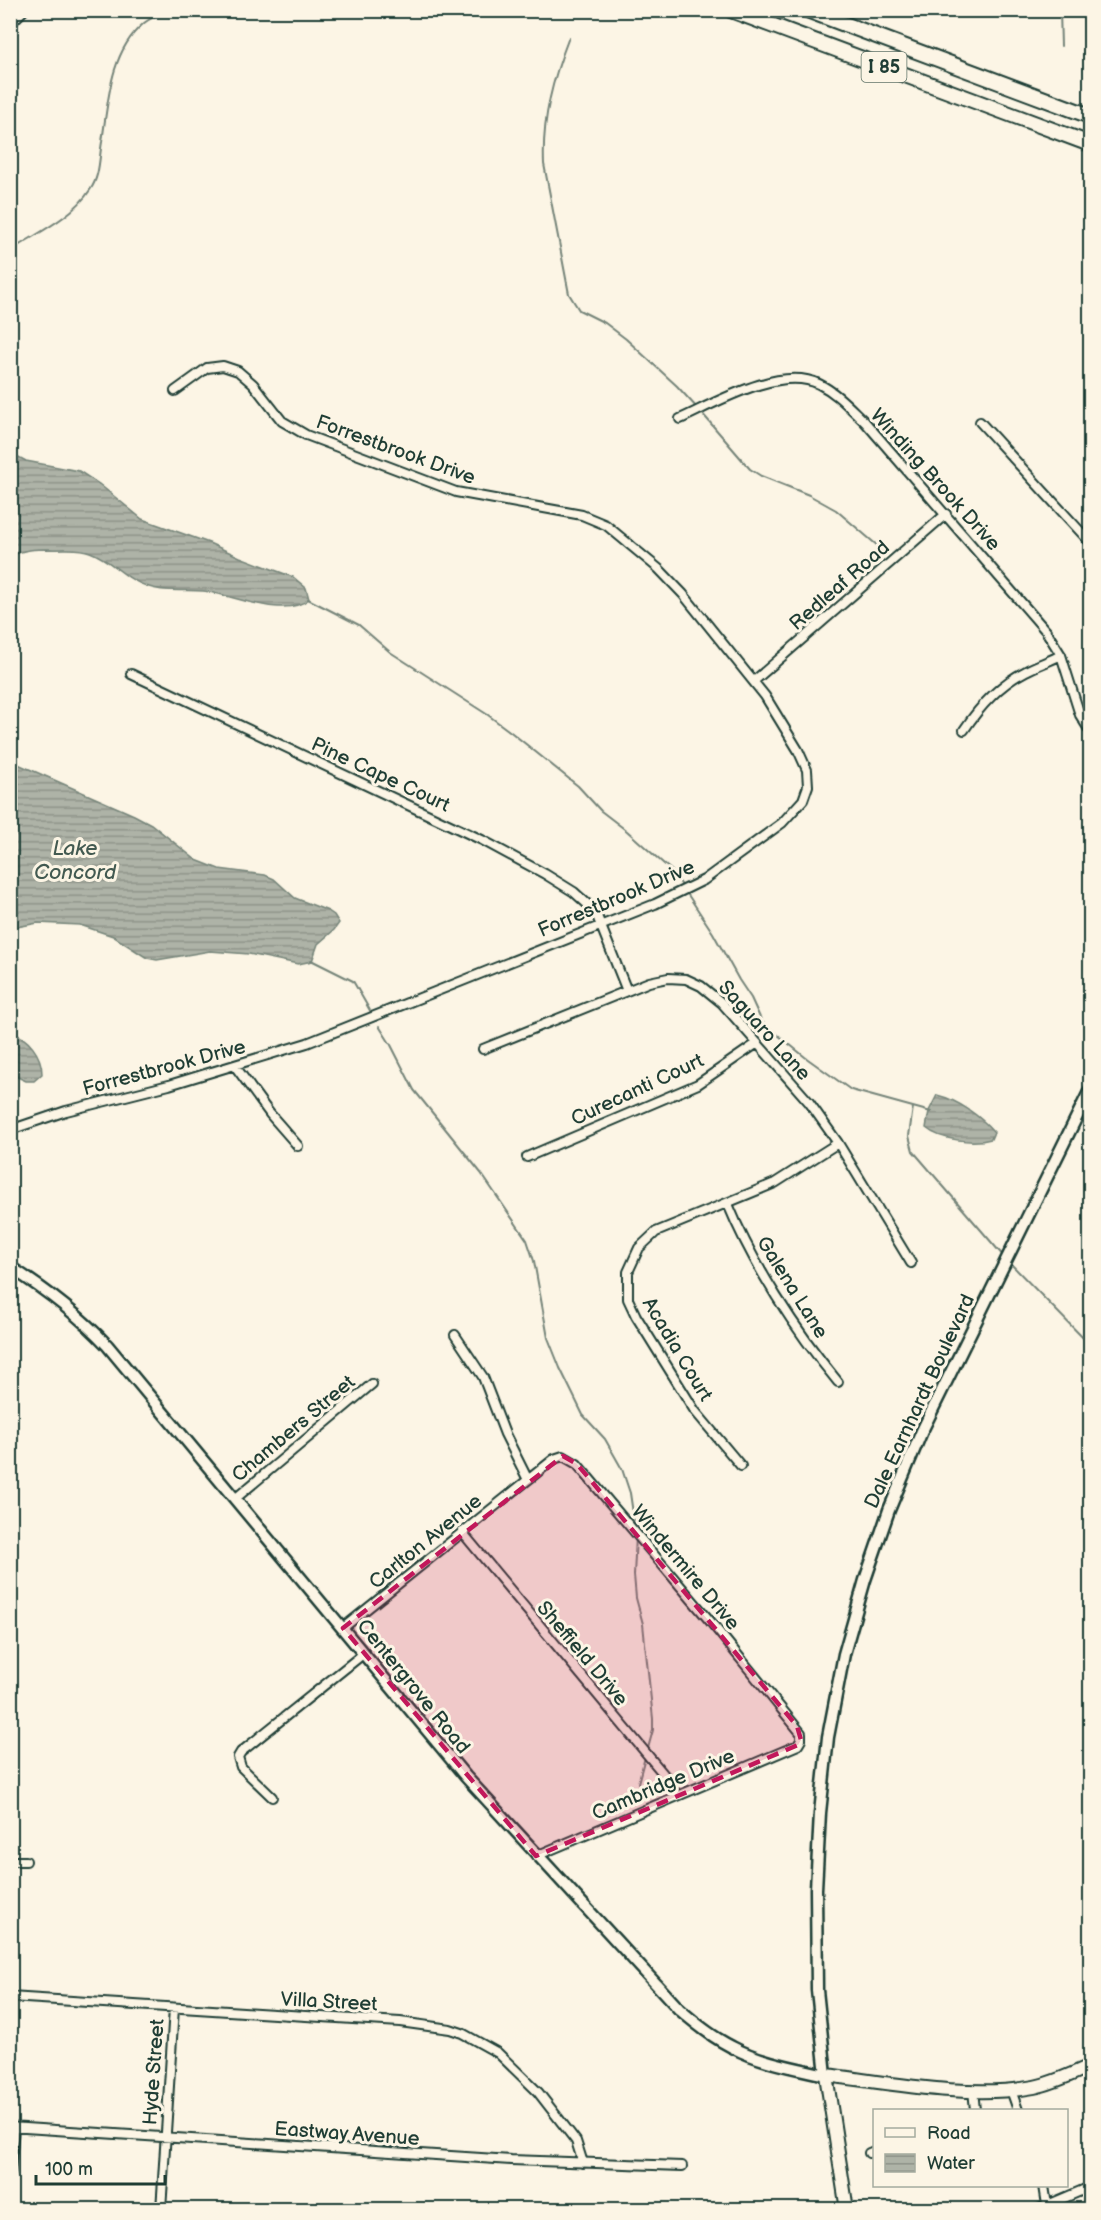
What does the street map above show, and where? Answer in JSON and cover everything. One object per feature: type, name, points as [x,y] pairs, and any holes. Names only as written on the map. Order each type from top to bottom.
[{"type":"highway","name":"I 85","points":[[731,10],[1090,144]]},
{"type":"highway","name":"I 85","points":[[807,10],[1090,116]]},
{"type":"highway","points":[[1037,124],[1090,152]]},
{"type":"main road","points":[[826,2075],[973,2091],[1011,2090],[1051,2082],[1090,2066]]},
{"type":"main road","name":"Dale Earnhardt Boulevard","points":[[826,2075],[847,2210]]},
{"type":"street","points":[[10,24],[24,10]]},
{"type":"street","name":"Forrestbrook Drive","points":[[10,1130],[66,1111],[235,1066],[307,1043],[655,904],[704,880],[782,823],[803,800],[808,786],[807,771],[798,750],[754,681],[683,594],[659,569],[606,525],[582,515],[456,492],[306,435],[282,421],[246,377],[238,371],[223,366],[207,368],[176,391]]},
{"type":"street","name":"Winding Brook Drive","points":[[680,419],[734,395],[778,380],[798,379],[817,383],[836,394],[865,422],[1046,631],[1061,655],[1080,715],[1090,731]]},
{"type":"street","points":[[980,422],[1090,542]]},
{"type":"street","name":"Redleaf Road","points":[[754,681],[946,514]]},
{"type":"street","points":[[964,730],[975,714],[1008,682],[1026,670],[1061,655]]},
{"type":"street","name":"Pine Cape Court","points":[[131,674],[516,857],[545,874],[586,902],[595,911],[627,991]]},
{"type":"street","name":"Saguaro Lane","points":[[483,1048],[649,982],[668,978],[686,979],[701,986],[722,1003],[809,1102],[838,1143],[911,1263]]},
{"type":"street","name":"Curecanti Court","points":[[527,1157],[698,1084],[756,1044]]},
{"type":"street","points":[[235,1066],[270,1114],[298,1146]]},
{"type":"street","name":"Dale Earnhardt Boulevard","points":[[826,2075],[817,1990],[816,1878],[819,1813],[827,1748],[844,1654],[885,1520],[922,1431],[1090,1090]]},
{"type":"street","name":"Acadia Court","points":[[741,1466],[695,1411],[636,1316],[628,1299],[628,1272],[639,1248],[656,1232],[775,1183],[838,1143]]},
{"type":"street","name":"Galena Lane","points":[[728,1204],[740,1233],[807,1344],[838,1382]]},
{"type":"street","name":"Centergrove Road","points":[[10,1267],[55,1297],[85,1321],[107,1345],[466,1777],[536,1856],[679,2009],[703,2030],[734,2049],[780,2064],[826,2075]]},
{"type":"street","points":[[454,1335],[483,1377],[501,1424],[528,1480]]},
{"type":"street","name":"Chambers Street","points":[[236,1498],[372,1384]]},
{"type":"street","name":"Windermire Drive","points":[[528,1480],[554,1459],[563,1456],[577,1464],[797,1726],[801,1740]]},
{"type":"street","name":"Carlton Avenue","points":[[343,1628],[528,1480]]},
{"type":"street","name":"Sheffield Drive","points":[[462,1532],[666,1778],[677,1796]]},
{"type":"street","points":[[272,1797],[241,1767],[238,1757],[241,1752],[363,1653]]},
{"type":"street","name":"Cambridge Drive","points":[[536,1856],[798,1745],[801,1740]]},
{"type":"street","points":[[10,1861],[26,1862]]},
{"type":"street","name":"Villa Street","points":[[10,1997],[400,2022],[435,2026],[462,2033],[498,2053],[538,2092],[576,2141],[583,2163]]},
{"type":"street","name":"Hyde Street","points":[[161,2210],[174,2008]]},
{"type":"street","points":[[1011,2090],[1018,2109]]},
{"type":"street","points":[[973,2091],[975,2109]]},
{"type":"street","points":[[10,2174],[12,2127]]},
{"type":"street","name":"Eastway Avenue","points":[[12,2127],[583,2163],[682,2166]]},
{"type":"street","points":[[1044,2187],[1047,2205]]},
{"type":"street","points":[[1036,2210],[1090,2187]]},
{"type":"highlighted area","points":[[563,1456],[577,1464],[797,1726],[801,1740],[798,1745],[536,1856],[343,1628]]},
{"type":"water","points":[[11,453],[26,461],[79,471],[142,519],[293,577],[306,588],[309,599],[298,605],[286,607],[258,604],[203,591],[155,589],[133,580],[98,556],[80,550],[35,549],[20,552],[11,557]]},
{"type":"water","name":"Lake Concord","points":[[11,761],[151,824],[196,860],[219,869],[265,875],[274,879],[295,898],[328,911],[339,923],[318,944],[312,961],[298,964],[249,954],[210,951],[157,960],[147,958],[113,936],[80,925],[38,923],[11,928]]},
{"type":"water","points":[[10,1031],[28,1042],[37,1053],[42,1074],[34,1081],[26,1081],[11,1074]]},
{"type":"water","points":[[937,1095],[961,1105],[982,1120],[994,1132],[991,1139],[957,1140],[926,1128],[929,1111]]},
{"type":"waterway","points":[[10,251],[64,217],[83,200],[90,190],[97,173],[109,94],[117,63],[132,35],[145,22],[167,10]]},
{"type":"waterway","points":[[1060,10],[1061,46]]},
{"type":"waterway","points":[[569,37],[550,99],[544,147],[544,164],[569,294],[579,310],[605,323],[626,339],[677,386],[697,408]]},
{"type":"waterway","points":[[701,412],[750,469],[761,476],[809,495],[836,510],[886,553]]},
{"type":"waterway","points":[[308,599],[359,625],[390,652],[488,715],[578,786],[601,811],[673,872],[713,933],[751,998],[762,1022],[851,1090],[931,1112]]},
{"type":"waterway","points":[[311,960],[353,981],[372,1014]]},
{"type":"waterway","points":[[379,1026],[414,1090],[481,1173],[527,1240],[534,1261],[548,1338],[583,1415],[605,1439],[622,1469],[630,1493],[635,1527]]},
{"type":"waterway","points":[[913,1107],[909,1136],[913,1151],[1005,1258]]},
{"type":"waterway","points":[[1009,1262],[1090,1345]]},
{"type":"waterway","points":[[636,1536],[634,1575],[636,1598],[643,1624],[653,1719],[653,1730],[647,1752]]},
{"type":"waterway","points":[[638,1783],[645,1757]]}]
